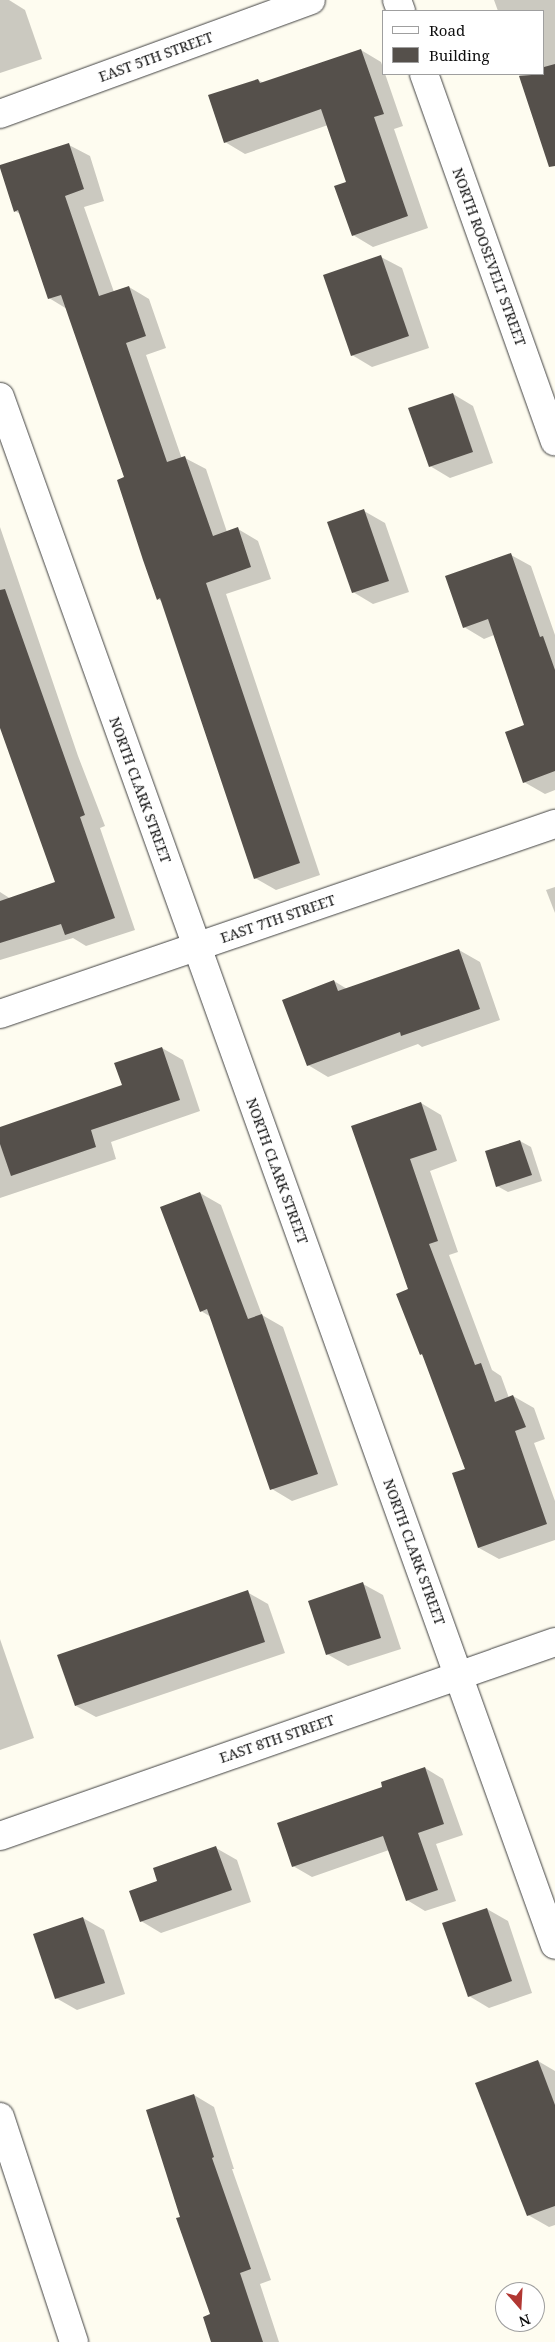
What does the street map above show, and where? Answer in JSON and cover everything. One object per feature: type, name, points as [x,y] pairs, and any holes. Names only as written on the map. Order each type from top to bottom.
[{"type":"street","name":"EAST 5TH STREET","points":[[0,114],[311,0]]},
{"type":"street","name":"NORTH ROOSEVELT STREET","points":[[424,75],[555,441]]},
{"type":"street","name":"NORTH CLARK STREET","points":[[0,397],[555,1945]]},
{"type":"street","name":"EAST 7TH STREET","points":[[0,1014],[555,824]]},
{"type":"street","name":"EAST 8TH STREET","points":[[0,1836],[555,1642]]},
{"type":"street","points":[[2,2134],[74,2342]]},
{"type":"building","points":[[361,49],[384,114],[374,117],[408,216],[352,236],[334,186],[346,182],[321,109],[224,143],[208,95],[258,79],[260,83]]},
{"type":"building","points":[[555,64],[555,166],[549,167],[519,76],[545,75],[545,67]]},
{"type":"building","points":[[69,143],[84,189],[65,196],[99,296],[129,286],[146,336],[126,343],[167,462],[185,456],[213,536],[238,527],[251,567],[206,583],[300,863],[254,879],[160,598],[157,600],[143,560],[117,480],[124,477],[61,295],[48,299],[18,210],[14,212],[0,168],[0,165]]},
{"type":"building","points":[[381,255],[409,336],[351,356],[323,275]]},
{"type":"building","points":[[453,393],[473,452],[429,467],[408,408]]},
{"type":"building","points":[[364,509],[389,581],[352,593],[327,522]]},
{"type":"building","points":[[511,553],[540,637],[543,636],[555,670],[555,771],[523,783],[505,732],[524,725],[488,619],[463,628],[445,576]]},
{"type":"building","points":[[5,589],[85,815],[80,817],[115,918],[65,935],[61,924],[0,943],[0,901],[55,882],[0,728],[0,590]]},
{"type":"building","points":[[459,949],[480,1009],[401,1036],[400,1032],[307,1066],[282,1000],[334,980],[338,991]]},
{"type":"building","points":[[162,1047],[180,1100],[91,1130],[96,1147],[11,1176],[0,1144],[0,1127],[122,1085],[114,1063]]},
{"type":"building","points":[[421,1102],[437,1150],[410,1159],[438,1241],[429,1244],[475,1365],[481,1363],[495,1402],[513,1395],[526,1427],[515,1431],[547,1524],[478,1548],[452,1473],[465,1469],[422,1354],[420,1355],[396,1294],[408,1289],[351,1126]]},
{"type":"building","points":[[520,1140],[532,1175],[496,1187],[485,1151]]},
{"type":"building","points":[[200,1192],[248,1319],[262,1314],[318,1474],[270,1490],[207,1309],[200,1312],[160,1207]]},
{"type":"building","points":[[363,1582],[381,1638],[326,1655],[308,1601]]},
{"type":"building","points":[[248,1590],[265,1642],[75,1706],[57,1655]]},
{"type":"building","points":[[425,1767],[444,1824],[418,1833],[438,1890],[406,1901],[383,1836],[292,1867],[277,1823],[382,1787],[381,1782]]},
{"type":"building","points":[[216,1846],[232,1890],[140,1922],[129,1891],[157,1881],[153,1868]]},
{"type":"building","points":[[487,1908],[512,1981],[468,1997],[442,1923]]},
{"type":"building","points":[[83,1917],[105,1983],[55,1999],[33,1934]]},
{"type":"building","points":[[538,2060],[555,2105],[555,2206],[527,2216],[475,2083]]},
{"type":"building","points":[[194,2094],[214,2157],[212,2158],[251,2269],[240,2273],[263,2342],[211,2342],[203,2317],[210,2314],[176,2218],[180,2217],[146,2110]]}]
